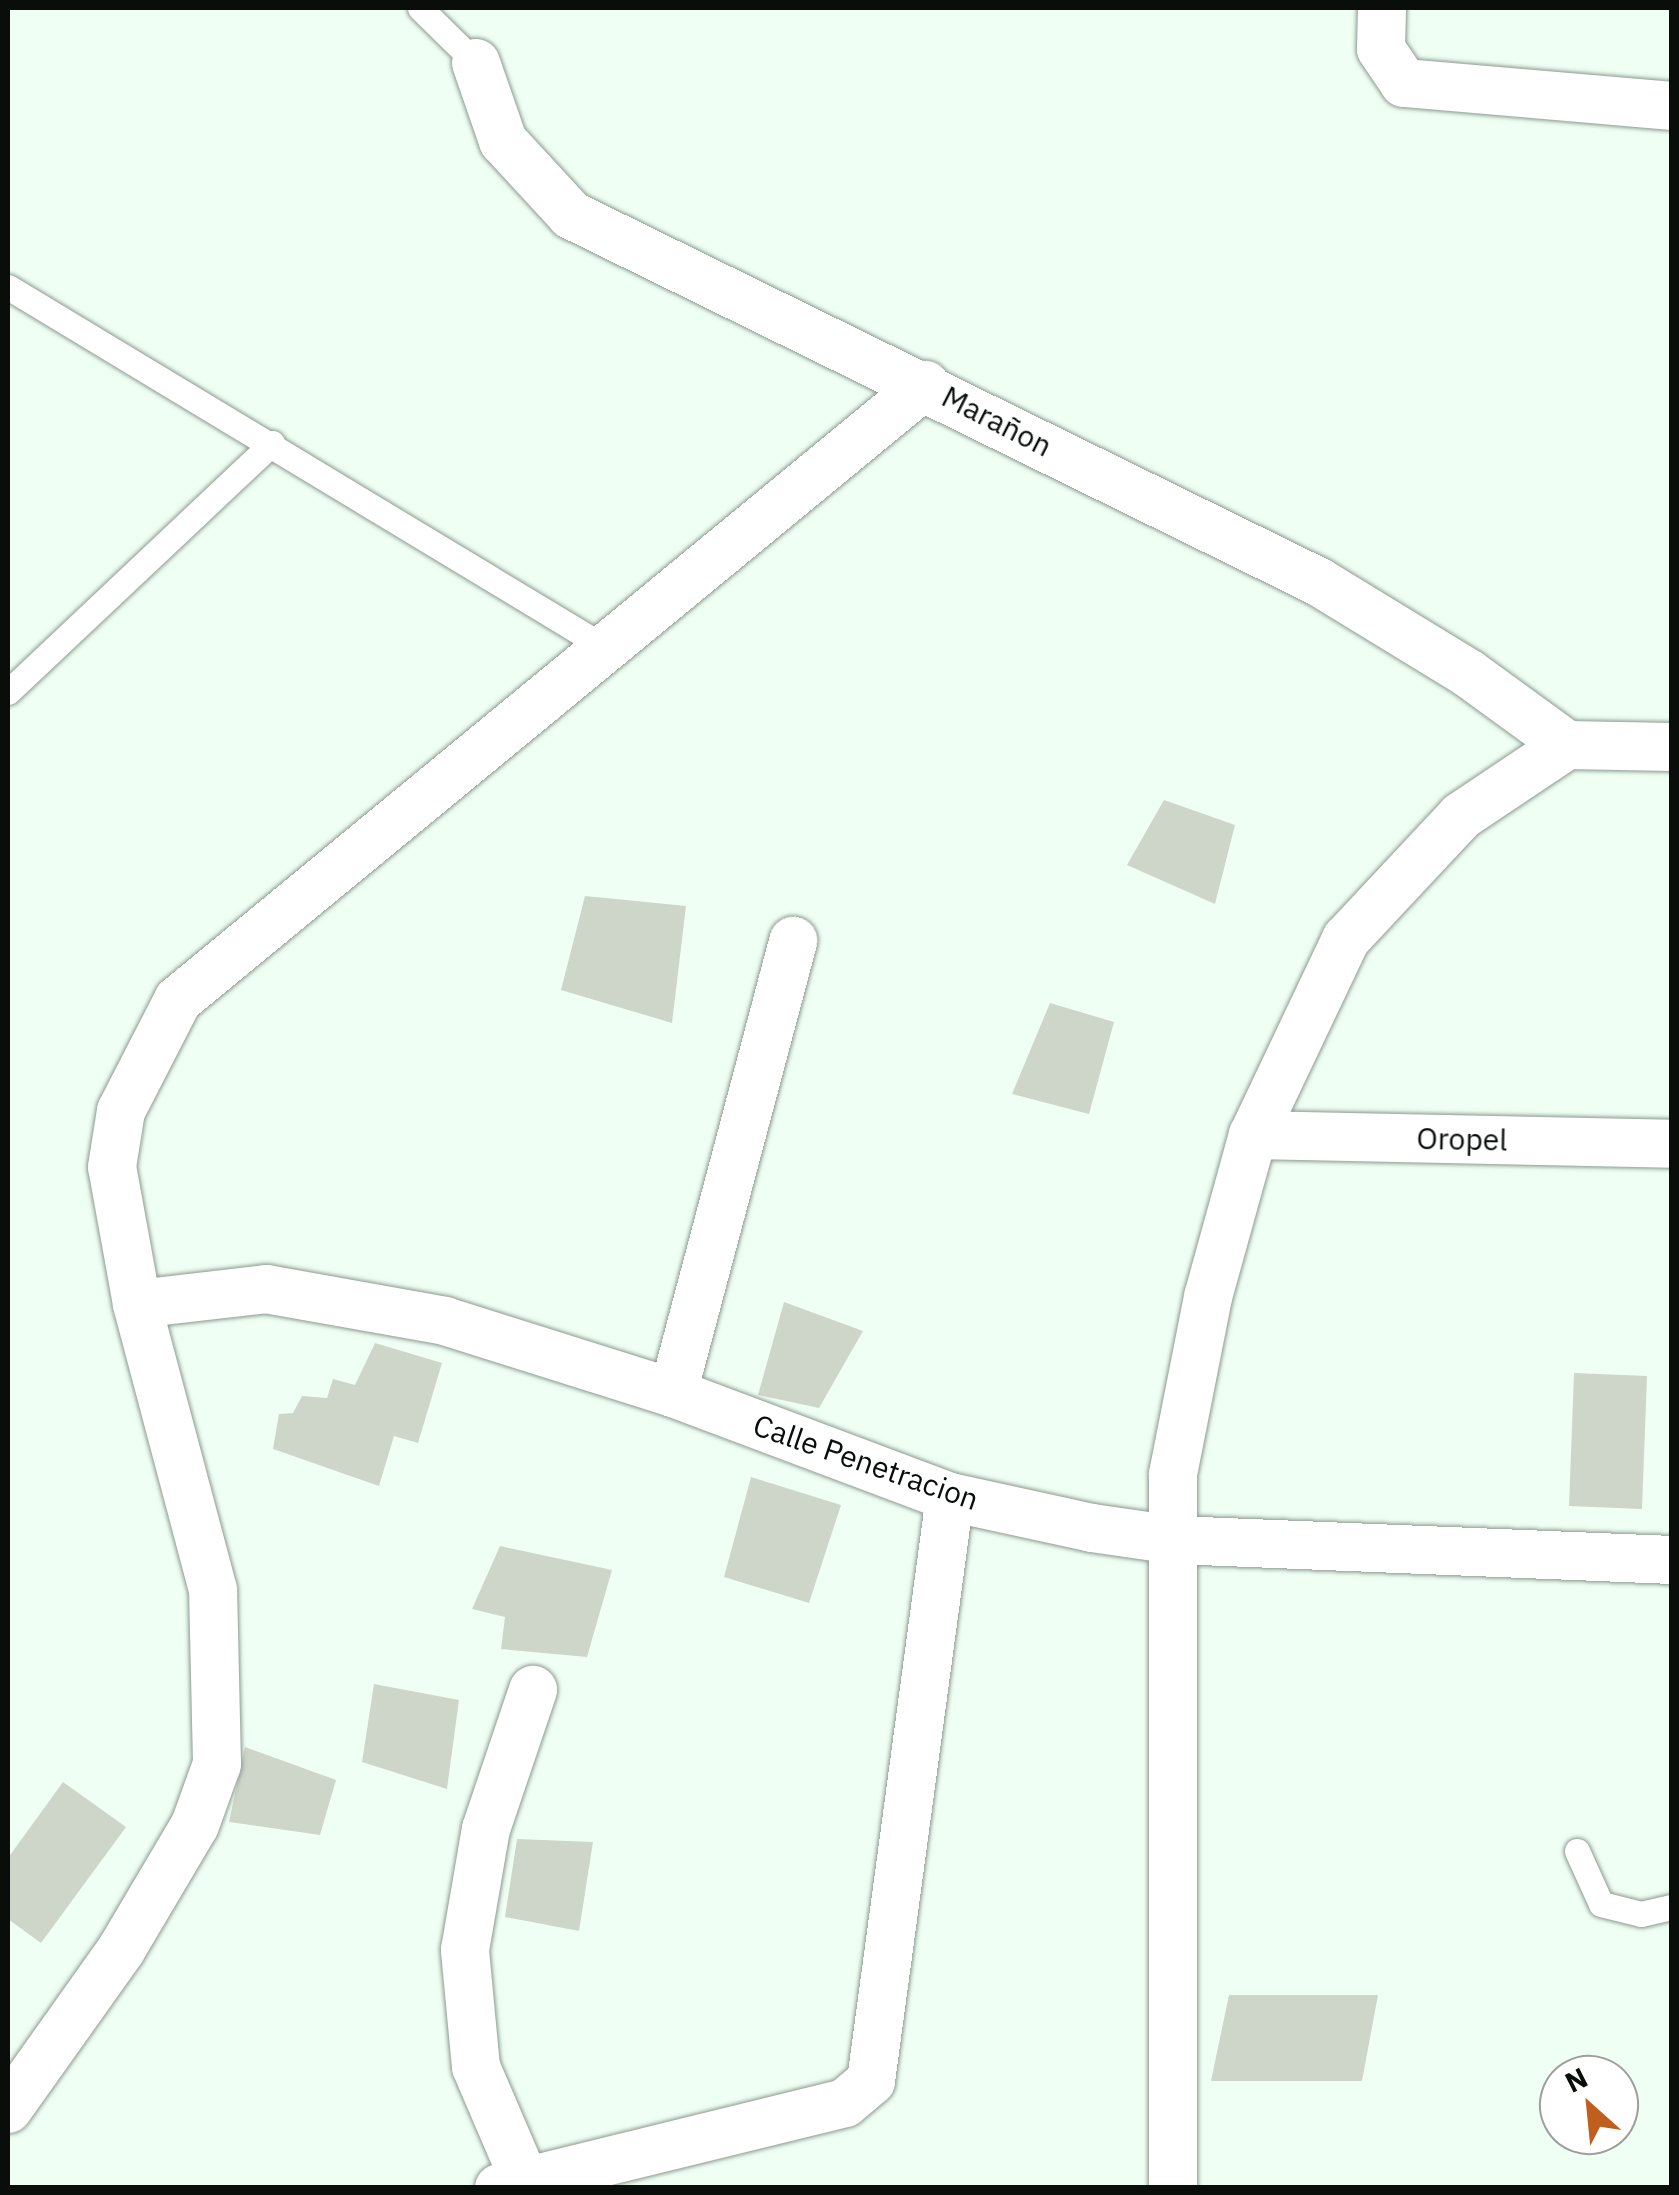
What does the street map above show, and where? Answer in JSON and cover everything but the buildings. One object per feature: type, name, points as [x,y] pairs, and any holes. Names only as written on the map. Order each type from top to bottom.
[{"type":"street","points":[[1382,8],[1381,49],[1404,83],[1658,105]]},
{"type":"street","name":"Marañon","points":[[476,63],[502,141],[571,216],[925,385],[1319,582],[1468,673],[1567,746]]},
{"type":"street","points":[[8,2109],[121,1950],[195,1825],[218,1764],[212,1590],[137,1304],[112,1167],[121,1111],[178,1000],[925,385]]},
{"type":"street","points":[[1173,2188],[1173,1474],[1208,1297],[1253,1135],[1346,939],[1461,816],[1567,746],[1672,747]]},
{"type":"street","points":[[674,1394],[794,941]]},
{"type":"street","name":"Oropel","points":[[1253,1135],[1672,1144]]},
{"type":"street","name":"Calle Penetracion","points":[[137,1304],[266,1289],[446,1321],[674,1394],[950,1497],[1175,1540],[1672,1560]]},
{"type":"street","points":[[533,1690],[486,1829],[466,1950],[476,2066],[512,2183],[845,2103],[871,2081],[950,1497]]},
{"type":"lane","points":[[420,8],[476,63]]},
{"type":"lane","points":[[8,287],[606,648]]},
{"type":"lane","points":[[8,692],[272,444]]},
{"type":"lane","points":[[1578,1851],[1600,1904],[1642,1914],[1672,1907]]}]
